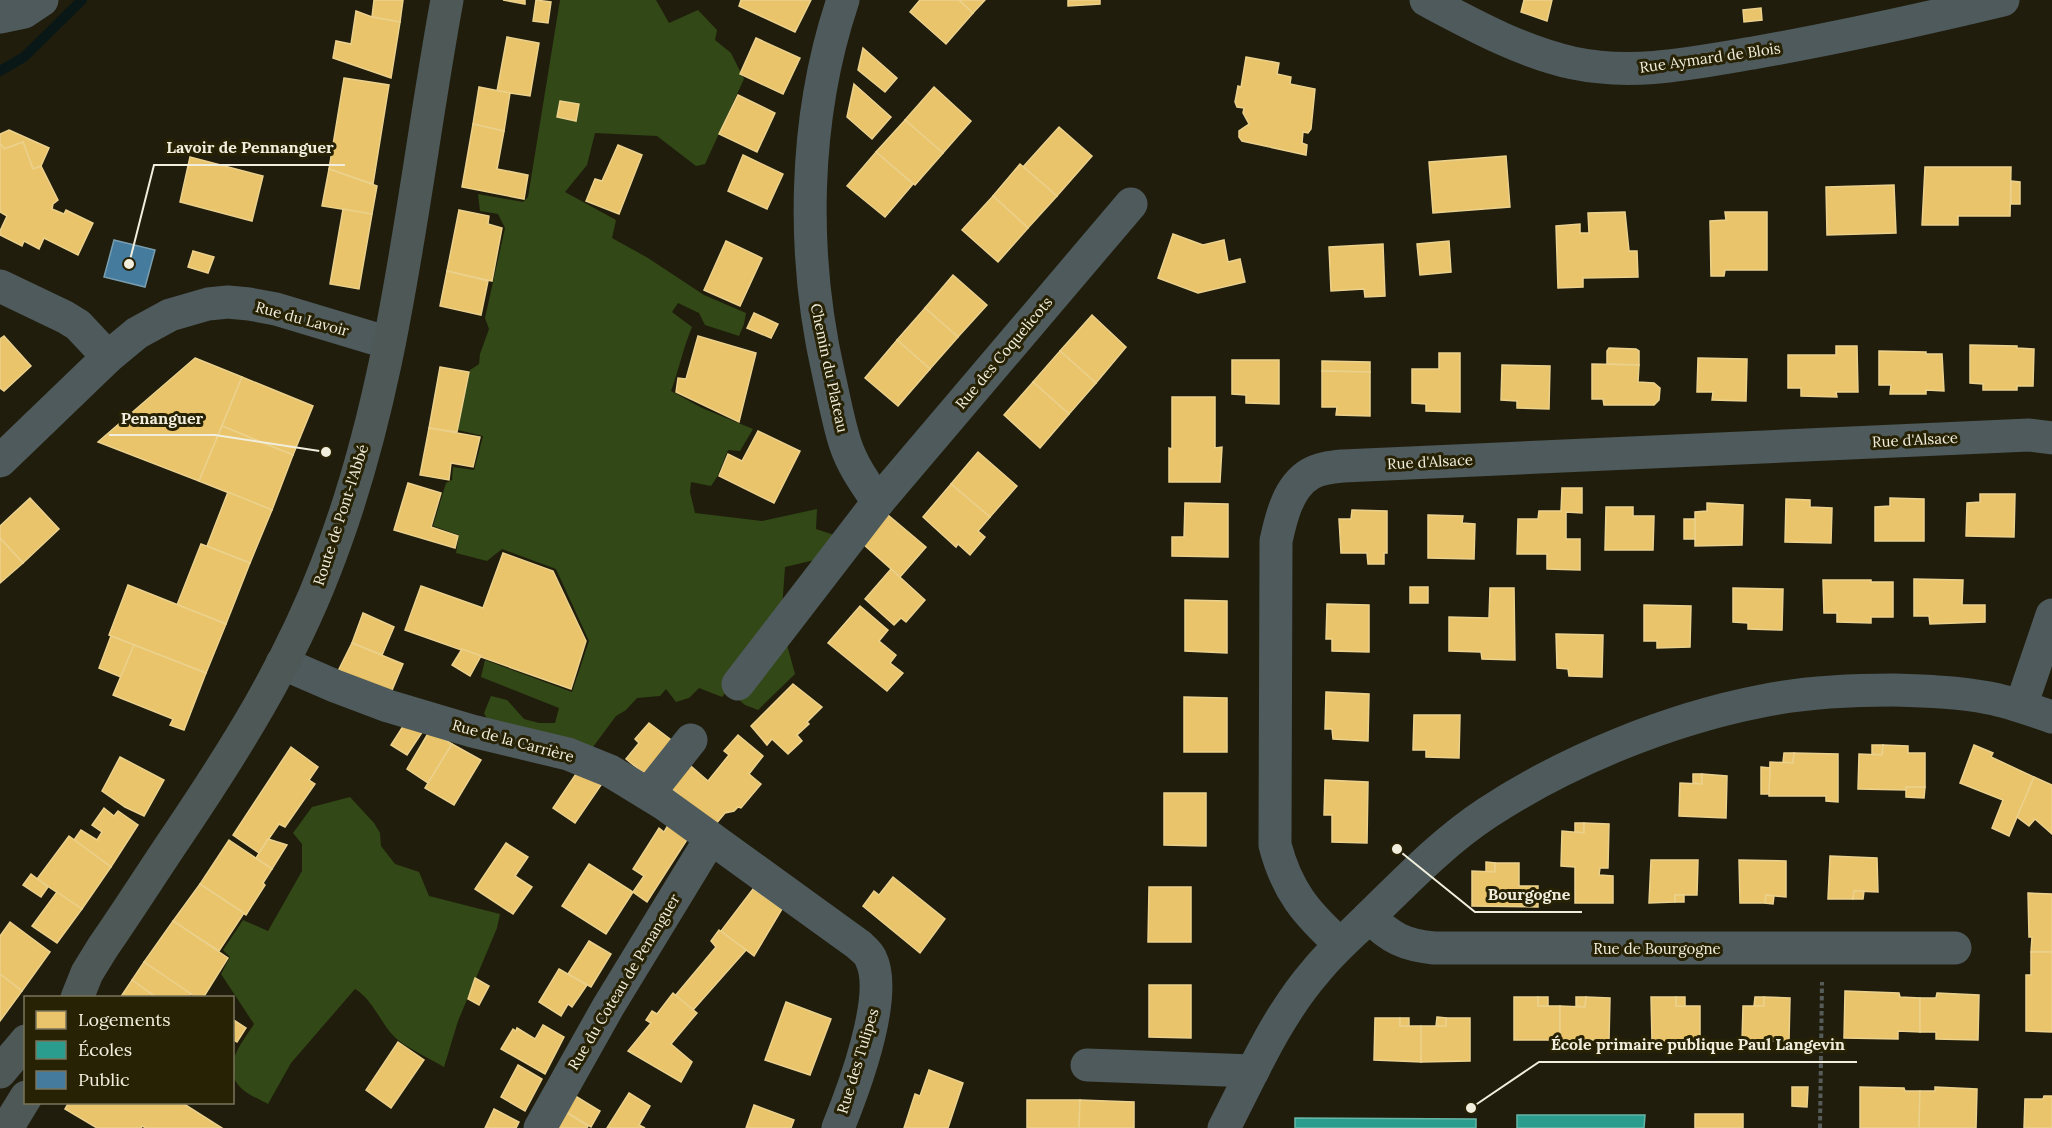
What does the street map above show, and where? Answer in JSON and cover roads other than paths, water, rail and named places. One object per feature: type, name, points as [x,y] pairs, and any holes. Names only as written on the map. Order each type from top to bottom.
[{"type":"main road","name":"Route de Pont-l'Abbé","points":[[66,996],[82,985],[233,753],[264,699],[318,588],[344,516],[369,429],[389,343],[407,248],[447,0]]},
{"type":"main road","points":[[0,1072],[24,1043]]},
{"type":"main road","points":[[7,1128],[24,1100]]},
{"type":"street","points":[[0,18],[24,12],[42,0]]},
{"type":"street","name":"Chemin du Plateau","points":[[843,0],[827,59],[814,138],[809,225],[811,257],[814,298],[823,350],[845,442],[857,470],[878,502]]},
{"type":"street","name":"Rue Aymard de Blois","points":[[1426,0],[1500,38],[1534,52],[1573,63],[1635,69],[1670,67],[1816,42],[2003,0]]},
{"type":"street","name":"Rue des Coquelicots","points":[[878,502],[1131,204]]},
{"type":"street","points":[[0,286],[78,325],[108,357]]},
{"type":"street","name":"Rue du Lavoir","points":[[0,461],[108,357],[137,333],[170,315],[208,304],[228,302],[249,304],[276,309],[389,343]]},
{"type":"street","name":"Rue d'Alsace","points":[[1340,945],[1304,909],[1285,878],[1275,845],[1276,542],[1280,520],[1286,506],[1295,490],[1310,474],[1323,469],[1355,465],[2017,435],[2052,438]]},
{"type":"street","points":[[738,684],[878,502]]},
{"type":"street","points":[[2021,706],[2052,615]]},
{"type":"street","name":"Rue de la Carrière","points":[[282,663],[388,706],[472,731],[568,754],[600,766],[649,793],[756,871]]},
{"type":"street","points":[[1224,1128],[1275,1029],[1315,972],[1340,945],[1396,889],[1449,842],[1487,814],[1532,786],[1575,764],[1674,725],[1762,701],[1857,690],[1948,692],[1988,698],[2052,717]]},
{"type":"street","points":[[649,793],[691,740]]},
{"type":"street","name":"Rue du Coteau de Penanguer","points":[[540,1128],[608,1007],[711,838]]},
{"type":"street","name":"Rue des Tulipes","points":[[756,871],[859,945],[871,957],[876,1002],[871,1026],[838,1128]]},
{"type":"street","name":"Rue de Bourgogne","points":[[1369,917],[1394,939],[1412,946],[1434,948],[1955,948]]},
{"type":"street","points":[[1087,1065],[1253,1071]]},
{"type":"waterway","points":[[0,71],[24,57],[82,0]]},
{"type":"place","name":"Lavoir de Pennanguer","points":[[129,264]]},
{"type":"place","name":"Penanguer","points":[[326,452]]},
{"type":"place","name":"Bourgogne","points":[[1397,849]]},
{"type":"place","name":"École primaire publique Paul Langevin","points":[[1471,1108]]}]
